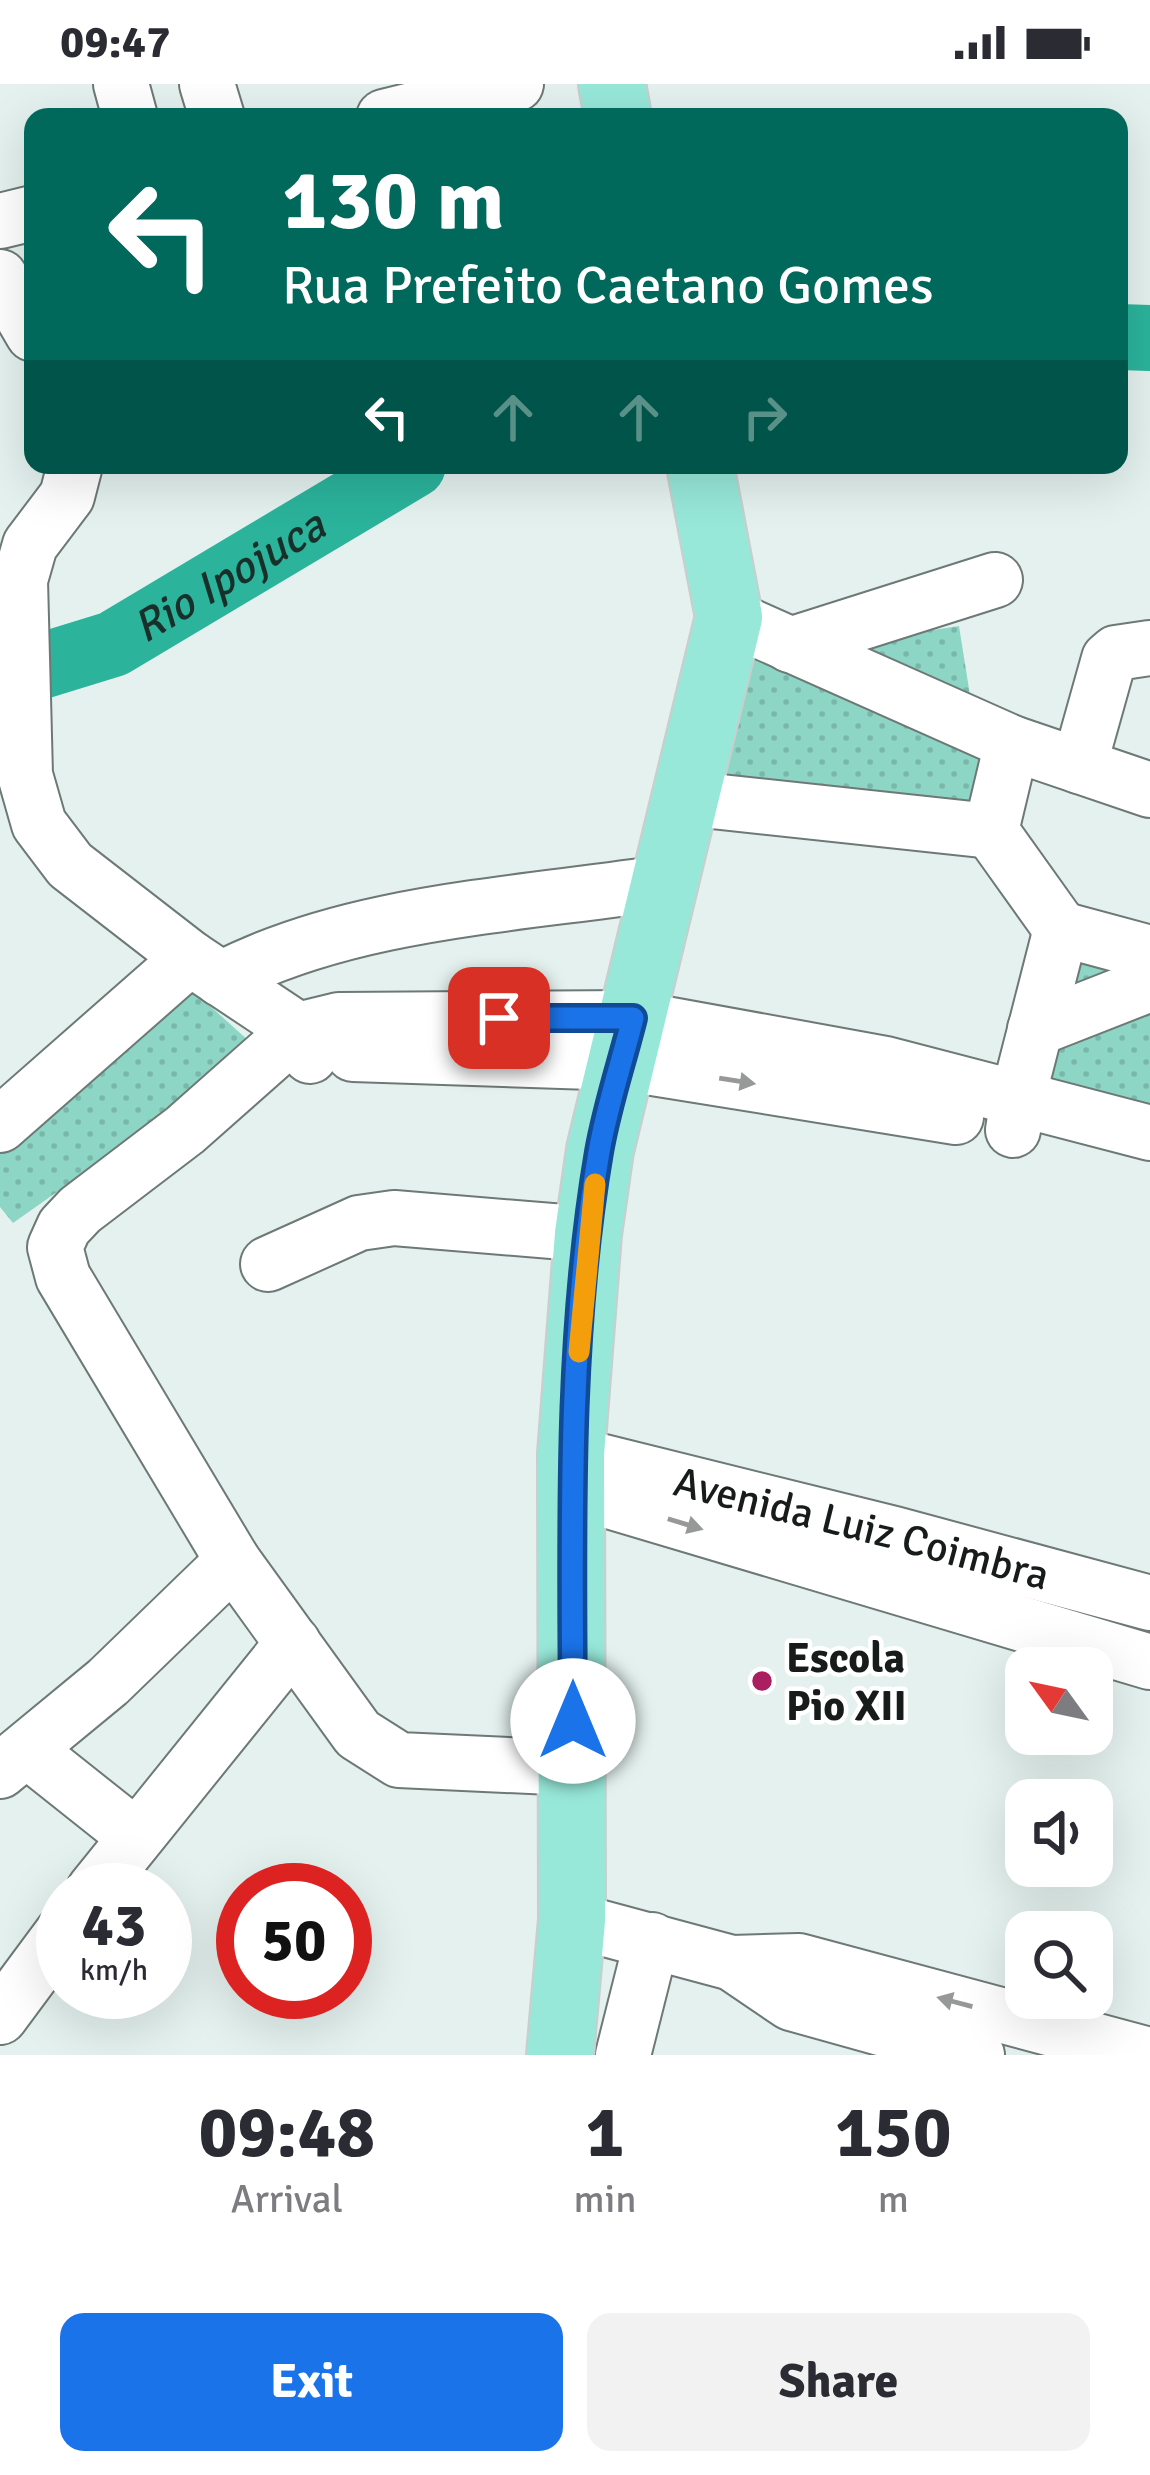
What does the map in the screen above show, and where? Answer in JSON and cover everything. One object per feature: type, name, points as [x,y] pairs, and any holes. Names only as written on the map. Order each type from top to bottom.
[{"type":"main road","points":[[560,2055],[572,1920],[572,1472],[589,1234],[600,1150],[729,617],[702,474]]},
{"type":"street","points":[[391,104],[514,84]]},
{"type":"street","points":[[0,277],[24,318]]},
{"type":"street","points":[[73,474],[67,496],[30,544],[20,580],[25,775],[40,824],[70,865],[206,968],[291,1050]]},
{"type":"street","points":[[790,645],[995,580]]},
{"type":"street","points":[[729,617],[1012,742],[1150,790]]},
{"type":"street","points":[[1079,766],[1109,659],[1116,653],[1150,648]]},
{"type":"street","points":[[991,832],[1012,742]]},
{"type":"street","points":[[684,798],[991,832],[1061,929],[1150,953]]},
{"type":"street","points":[[0,1125],[206,968],[388,923],[668,882]]},
{"type":"street","points":[[1015,1113],[1061,929]]},
{"type":"street","points":[[1035,1029],[1150,984]]},
{"type":"street","points":[[573,1768],[399,1760],[358,1734],[233,1561],[63,1277],[56,1263],[56,1247],[64,1227],[291,1050],[627,1040],[885,1084],[1015,1113],[1150,1133]]},
{"type":"street","points":[[1015,1113],[1150,1166]]},
{"type":"street","points":[[268,1264],[359,1223],[394,1219],[589,1234]]},
{"type":"street","name":"Avenida Luiz Coimbra","points":[[572,1472],[889,1559],[1150,1603]]},
{"type":"street","name":"Avenida Luiz Coimbra","points":[[889,1559],[1150,1662]]},
{"type":"street","points":[[134,1835],[14,1761],[108,1682],[233,1561]]},
{"type":"street","points":[[114,1863],[293,1642]]},
{"type":"street","points":[[572,1920],[732,1963],[791,2003],[977,2055]]},
{"type":"street","points":[[623,2055],[652,1940]]},
{"type":"street","points":[[732,1963],[800,1960],[1052,2042],[1149,2055]]},
{"type":"street","points":[[0,2017],[36,1968]]},
{"type":"green space","points":[[959,626],[972,708],[817,648]]},
{"type":"green space","points":[[755,648],[991,751],[970,818],[719,787]]},
{"type":"green space","points":[[1072,946],[1150,966],[1150,1124],[1035,1096]]},
{"type":"green space","points":[[179,978],[250,1042],[156,1122],[13,1223],[0,1207],[0,1150]]},
{"type":"waterway","name":"Rio Ipojuca","points":[[1128,337],[1150,338]]},
{"type":"waterway","name":"Rio Ipojuca","points":[[35,668],[113,644],[398,474]]},
{"type":"slow traffic","points":[[579,1352],[595,1184]]},
{"type":"place","name":"Escola Pio XII","points":[[762,1681]]},
{"type":"route","points":[[499,1018],[633,1018],[600,1150],[589,1234],[571,1454],[573,1721]]}]
